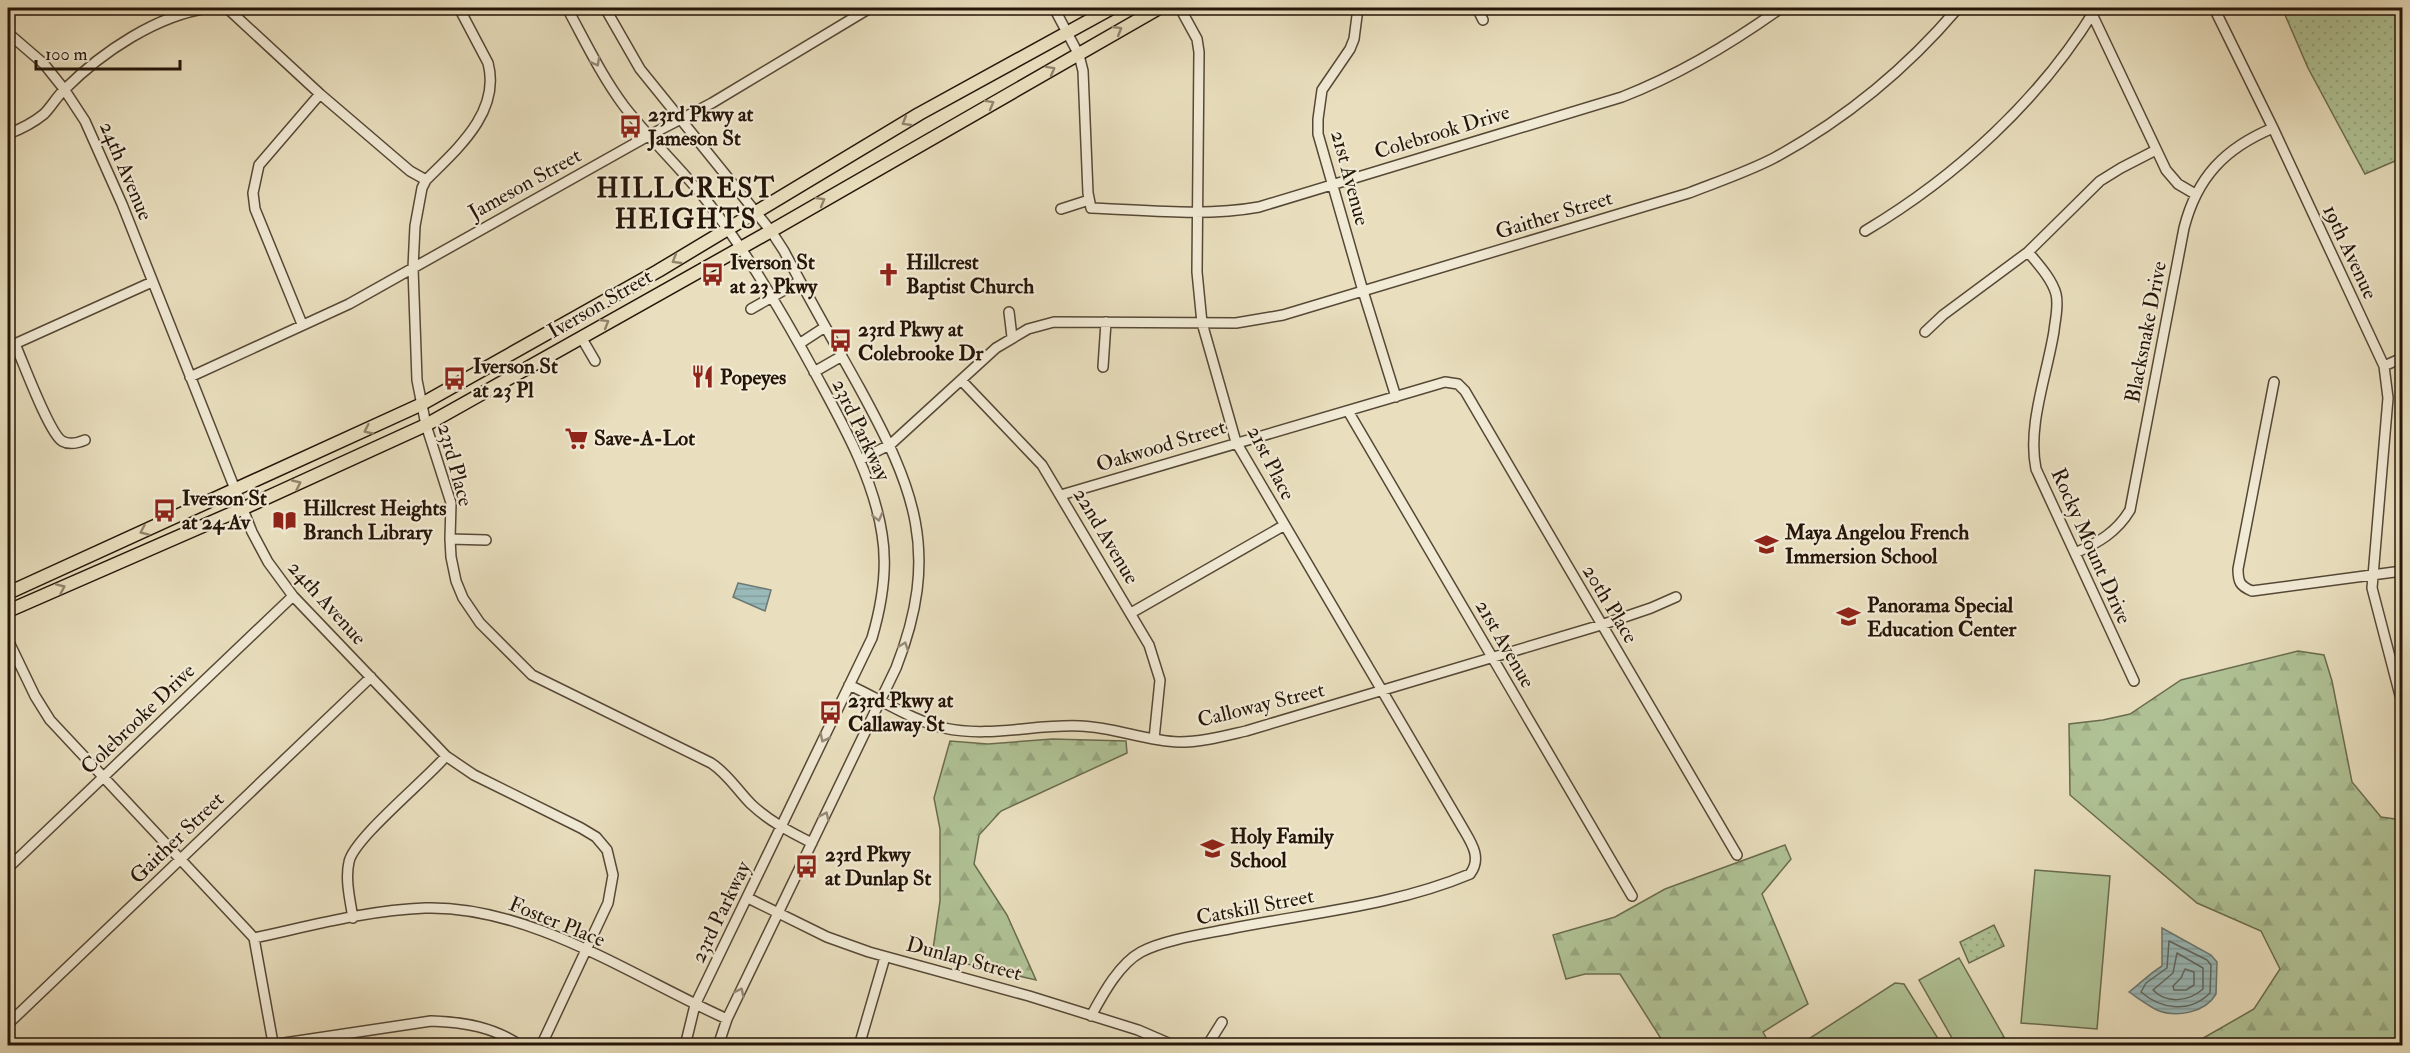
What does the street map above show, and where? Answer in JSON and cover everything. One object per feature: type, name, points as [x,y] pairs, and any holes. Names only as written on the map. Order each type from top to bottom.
[{"type":"main road","name":"Iverson Street","points":[[8,593],[420,405],[658,271],[919,114],[1066,31],[1112,8]]},
{"type":"main road","name":"Iverson Street","points":[[8,611],[244,508],[426,424],[740,246],[771,231],[917,145],[1159,8]]},
{"type":"street","points":[[8,134],[44,114],[64,89],[120,44],[173,18],[209,8]]},
{"type":"street","points":[[227,8],[320,94],[410,171],[426,180]]},
{"type":"street","name":"23rd Place","points":[[459,8],[488,63],[491,73],[490,89],[482,115],[471,132],[426,180],[416,213],[413,268],[420,405],[451,502],[450,539],[456,581],[463,598],[480,622],[532,675],[711,763],[725,774],[755,807],[781,828],[812,843]]},
{"type":"street","name":"23rd Parkway","points":[[605,8],[640,69],[771,231],[800,281],[891,444],[912,503],[920,561],[914,614],[907,640],[882,699],[727,1019],[718,1046]]},
{"type":"street","name":"Jameson Street","points":[[190,376],[349,304],[681,119],[870,8]]},
{"type":"street","points":[[1054,8],[1078,55],[1083,71],[1090,204]]},
{"type":"street","name":"21st Place","points":[[1180,8],[1197,39],[1199,52],[1197,272],[1202,323],[1236,442],[1283,526],[1383,690],[1475,852],[1476,860],[1472,871],[1455,879]]},
{"type":"street","name":"21st Avenue","points":[[1358,8],[1354,39],[1347,54],[1322,90],[1319,108],[1319,138],[1396,397]]},
{"type":"street","points":[[1477,8],[1483,20]]},
{"type":"street","name":"Colebrook Drive","points":[[1061,209],[1090,204],[1197,212],[1234,211],[1258,207],[1638,91],[1746,33],[1781,8]]},
{"type":"street","name":"Gaither Street","points":[[860,460],[891,444],[996,348],[1028,329],[1054,322],[1202,323],[1260,320],[1689,193],[1773,158],[1827,127],[1897,72],[1929,42],[1958,8]]},
{"type":"street","name":"19th Avenue","points":[[2214,8],[2273,128],[2384,366],[2388,398],[2372,574],[2376,606],[2403,703]]},
{"type":"street","name":"23rd Parkway","points":[[569,9],[604,76],[648,136],[698,190],[740,246],[772,297],[860,460],[882,534],[884,570],[872,638],[695,1005],[685,1046]]},
{"type":"street","points":[[1865,231],[1895,213],[1971,154],[2048,74],[2094,11],[2156,150],[2172,179],[2195,194]]},
{"type":"street","name":"24th Avenue","points":[[8,33],[44,64],[85,121],[102,156],[259,547],[293,596],[446,756],[474,775],[581,828],[596,837],[607,850],[613,870],[612,890],[608,903],[541,1046]]},
{"type":"street","points":[[302,324],[255,209],[253,193],[259,165],[320,94]]},
{"type":"street","name":"Blacksnake Drive","points":[[2075,553],[2107,537],[2119,526],[2130,510],[2184,228],[2195,194],[2214,167],[2231,150],[2273,128]]},
{"type":"street","points":[[1925,332],[1943,315],[2028,252],[2100,181],[2156,150]]},
{"type":"street","name":"Rocky Mount Drive","points":[[2028,252],[2049,279],[2057,302],[2051,349],[2033,436],[2034,459],[2039,478],[2134,681]]},
{"type":"street","points":[[751,309],[800,281]]},
{"type":"street","points":[[85,440],[70,443],[59,438],[11,346],[152,282]]},
{"type":"street","points":[[1009,312],[1012,338]]},
{"type":"street","points":[[1103,367],[1106,322]]},
{"type":"street","points":[[799,344],[825,327]]},
{"type":"street","points":[[581,337],[595,361]]},
{"type":"street","points":[[814,372],[842,356]]},
{"type":"street","points":[[2384,366],[2403,358]]},
{"type":"street","name":"22nd Avenue","points":[[961,380],[1042,465],[1149,645],[1160,680],[1154,739]]},
{"type":"street","name":"Oakwood Street","points":[[1061,495],[1445,382]]},
{"type":"street","name":"20th Place","points":[[1445,382],[1458,384],[1465,391],[1737,855]]},
{"type":"street","points":[[2274,382],[2238,569],[2238,581],[2243,588],[2252,591],[2403,570]]},
{"type":"street","name":"21st Avenue","points":[[1347,411],[1632,896]]},
{"type":"street","points":[[1131,613],[1283,526]]},
{"type":"street","points":[[450,539],[486,540]]},
{"type":"street","name":"Colebrooke Drive","points":[[8,868],[293,596]]},
{"type":"street","name":"Calloway Street","points":[[849,685],[882,699],[925,723],[964,731],[1080,726],[1179,742],[1206,740],[1246,731],[1601,625],[1676,597]]},
{"type":"street","points":[[8,640],[44,711],[103,778],[181,858],[254,938],[268,1044],[431,1021],[451,1021],[494,1030],[521,1046]]},
{"type":"street","name":"Gaither Street","points":[[8,1024],[371,677]]},
{"type":"street","points":[[353,918],[348,880],[348,864],[352,852],[370,831],[446,756]]},
{"type":"street","name":"Catskill Street","points":[[1091,1016],[1123,967],[1134,956],[1154,947],[1259,923],[1357,906],[1410,894],[1455,879]]},
{"type":"street","name":"Dunlap Street","points":[[748,898],[827,937],[885,957],[1029,996],[1138,1030],[1174,1046]]},
{"type":"street","name":"Foster Place","points":[[254,938],[353,918],[426,908],[477,912],[536,929],[727,1019]]},
{"type":"street","points":[[860,1046],[885,957]]},
{"type":"street","points":[[1207,1046],[1222,1022]]},
{"type":"green space","points":[[2282,8],[2402,8],[2402,158],[2365,174],[2308,68]]},
{"type":"green space","points":[[2298,651],[2324,655],[2332,681],[2352,782],[2381,817],[2402,820],[2402,1045],[2191,1045],[2254,1009],[2280,969],[2261,931],[2197,903],[2070,795],[2069,724],[2130,714],[2181,680]]},
{"type":"green space","points":[[1052,739],[1126,741],[1127,753],[1001,811],[979,835],[974,864],[1007,915],[1036,980],[932,956],[940,901],[940,829],[934,798],[950,741],[988,744]]},
{"type":"green space","points":[[1785,845],[1791,859],[1762,894],[1808,1004],[1763,1032],[1770,1045],[1665,1045],[1620,974],[1585,974],[1566,979],[1553,935],[1615,917],[1665,889]]},
{"type":"green space","points":[[2035,870],[2110,876],[2097,1029],[2021,1023]]},
{"type":"green space","points":[[1994,925],[2004,946],[1969,963],[1960,942]]},
{"type":"green space","points":[[1959,958],[2004,1037],[1989,1045],[1956,1045],[1919,980]]},
{"type":"green space","points":[[1895,983],[1904,984],[1942,1045],[1807,1046],[1804,1042]]},
{"type":"water","points":[[738,583],[771,590],[765,611],[733,597]]},
{"type":"water","points":[[2162,928],[2211,955],[2217,962],[2216,994],[2198,1010],[2173,1014],[2157,1010],[2129,992],[2162,966]]},
{"type":"place","name":"23rd Pkwy at Jameson St","points":[[630,126]]},
{"type":"place","name":"Iverson St at 23 Pkwy","points":[[712,274]]},
{"type":"place","name":"Hillcrest Baptist Church","points":[[888,274]]},
{"type":"place","name":"23rd Pkwy at Colebrooke Dr","points":[[840,341]]},
{"type":"place","name":"Popeyes","points":[[702,377]]},
{"type":"place","name":"Iverson St at 23 Pl","points":[[455,378]]},
{"type":"place","name":"Save-A-Lot","points":[[576,438]]},
{"type":"place","name":"Iverson St at 24 Av","points":[[164,510]]},
{"type":"place","name":"Hillcrest Heights Branch Library","points":[[285,520]]},
{"type":"place","name":"Maya Angelou French Immersion School","points":[[1767,544]]},
{"type":"place","name":"Panorama Special Education Center","points":[[1849,617]]},
{"type":"place","name":"23rd Pkwy at Callaway St","points":[[830,712]]},
{"type":"place","name":"Holy Family School","points":[[1212,848]]},
{"type":"place","name":"23rd Pkwy at Dunlap St","points":[[807,866]]},
{"type":"district","name":"HILLCREST HEIGHTS","points":[[686,204]]}]
